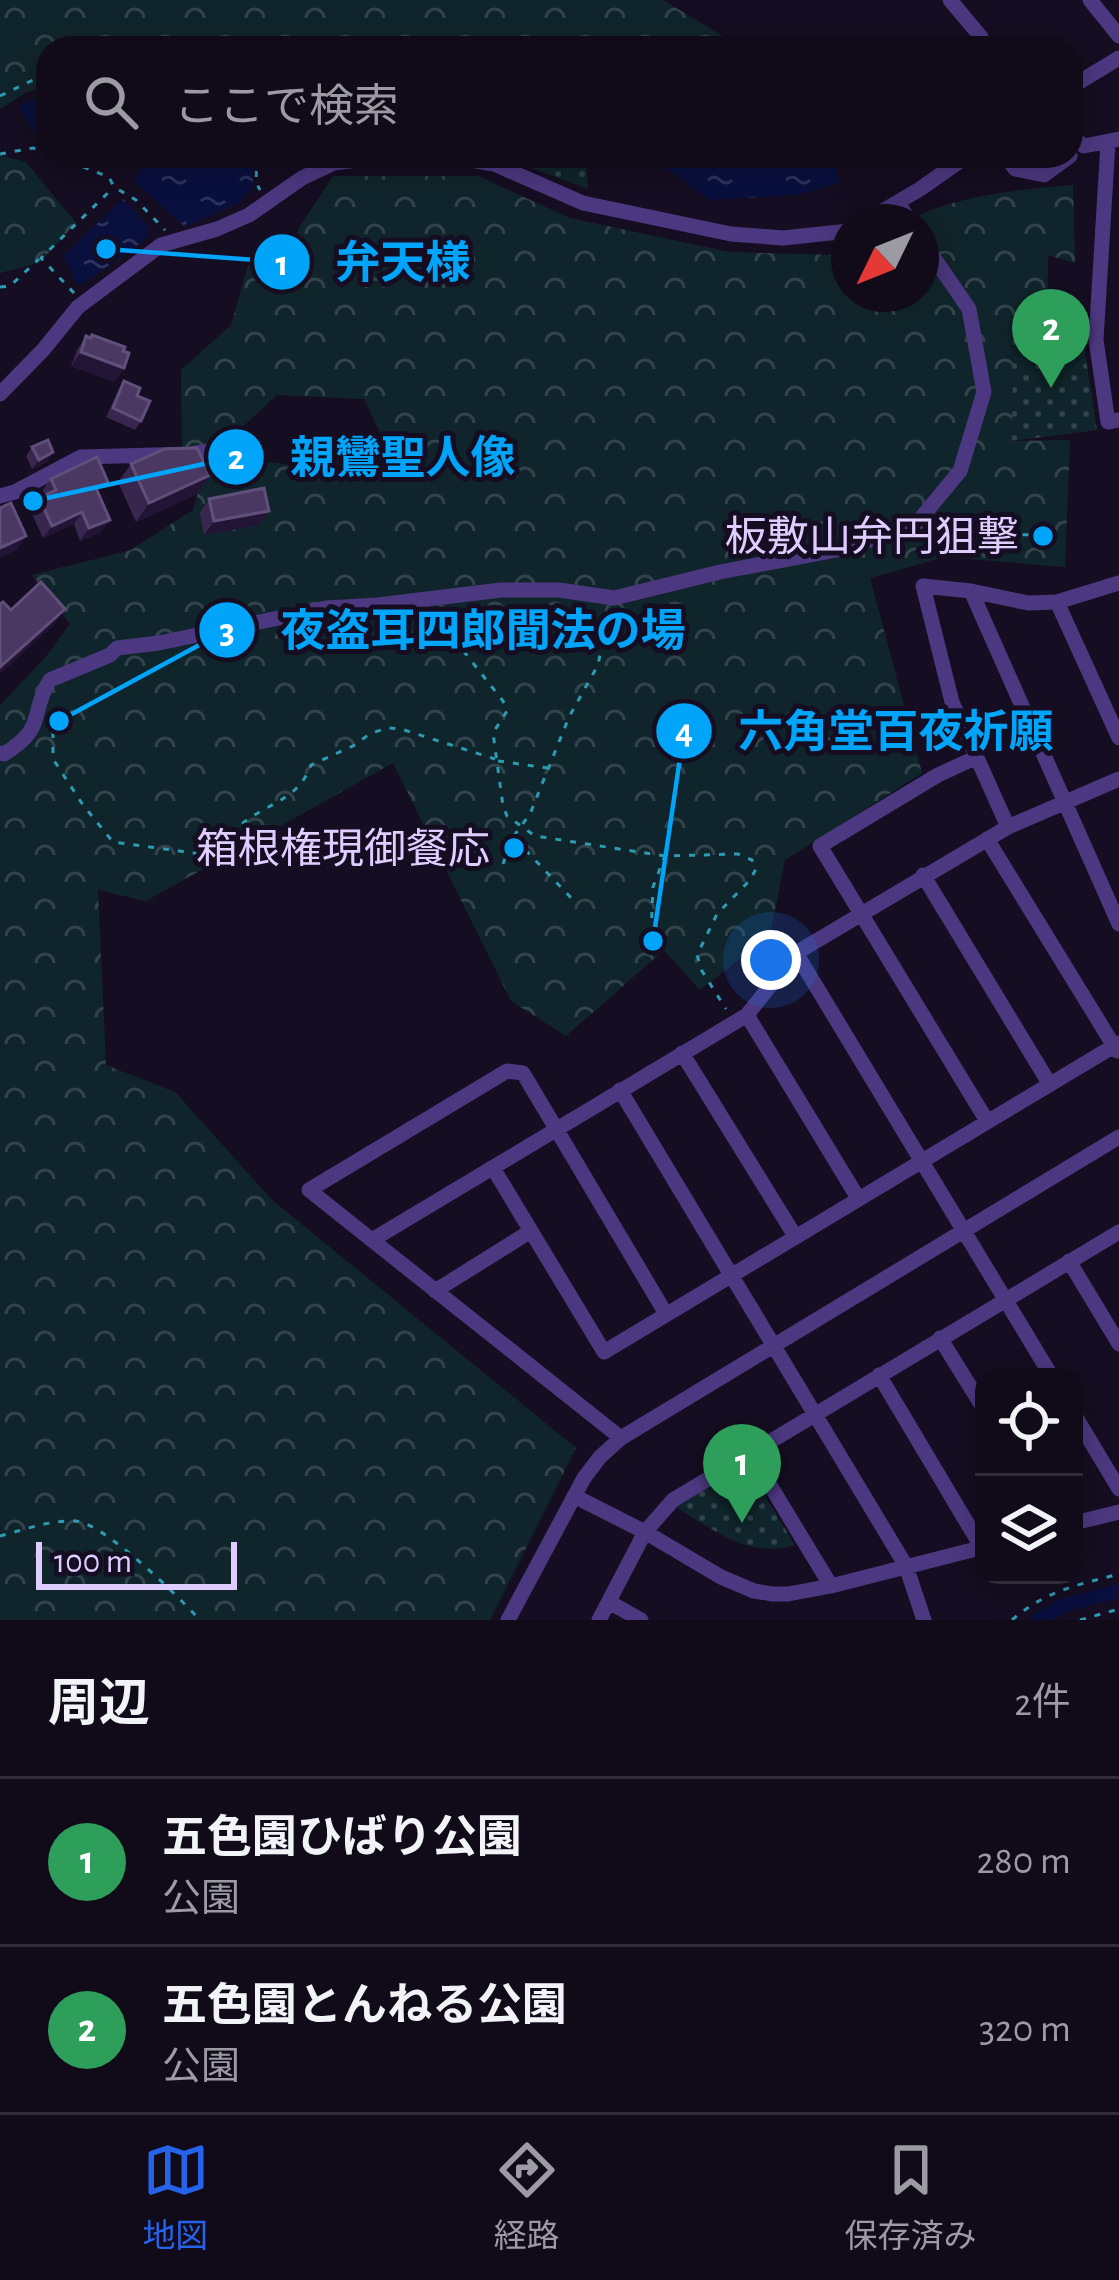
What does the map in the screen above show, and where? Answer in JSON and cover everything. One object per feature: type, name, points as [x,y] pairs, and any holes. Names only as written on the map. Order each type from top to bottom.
[{"type":"street","points":[[950,0],[979,36]]},
{"type":"street","points":[[1090,0],[1119,36]]},
{"type":"street","points":[[1083,80],[1119,58]]},
{"type":"street","points":[[1083,146],[1114,141],[1096,340],[1108,422],[1119,420]]},
{"type":"street","points":[[0,394],[83,303],[160,245],[233,222],[323,168]]},
{"type":"street","points":[[503,168],[583,203],[731,234],[783,238],[831,233]]},
{"type":"street","points":[[895,204],[950,168]]},
{"type":"street","points":[[1014,168],[1044,175],[1052,168]]},
{"type":"street","points":[[0,753],[30,734],[50,680],[110,655],[117,647],[159,643],[326,608],[501,590],[540,589],[614,598],[847,548],[916,524],[960,471],[984,392],[969,309],[939,265]]},
{"type":"street","points":[[0,496],[81,457],[215,450]]},
{"type":"street","points":[[1009,827],[952,702],[923,586],[1028,603],[1057,602],[1119,583]]},
{"type":"street","points":[[971,591],[1119,924]]},
{"type":"street","points":[[1057,602],[1119,738]]},
{"type":"street","points":[[977,758],[938,775],[820,846],[987,1121]]},
{"type":"street","points":[[372,1240],[741,1019],[796,953],[1009,827],[1119,779]]},
{"type":"street","points":[[493,1168],[604,1352],[1049,1083],[1117,1047],[987,839]]},
{"type":"street","points":[[923,875],[1049,1083]]},
{"type":"street","points":[[796,953],[1047,1368]]},
{"type":"street","points":[[741,1019],[858,1198]]},
{"type":"street","points":[[682,1053],[795,1236]]},
{"type":"street","points":[[621,1438],[309,1190],[508,1071],[523,1073],[666,1314]]},
{"type":"street","points":[[620,1090],[906,1566],[924,1620]]},
{"type":"street","points":[[508,1620],[574,1496],[600,1457],[621,1438],[1119,1137]]},
{"type":"street","points":[[436,1292],[531,1231]]},
{"type":"street","points":[[599,1620],[645,1532],[673,1500],[1119,1232]]},
{"type":"street","points":[[1069,1261],[1119,1344]]},
{"type":"street","points":[[940,1337],[975,1394]]},
{"type":"street","points":[[879,1376],[975,1535]]},
{"type":"street","points":[[1083,1429],[1119,1489]]},
{"type":"street","points":[[750,1452],[831,1586]]},
{"type":"street","points":[[574,1496],[754,1591],[788,1594],[831,1586],[975,1550]]},
{"type":"street","points":[[1083,1521],[1119,1513]]},
{"type":"street","points":[[609,1602],[641,1620]]},
{"type":"path","points":[[0,96],[36,79]]},
{"type":"path","points":[[0,154],[36,149]]},
{"type":"path","points":[[86,168],[109,177],[114,187],[136,200],[175,241]]},
{"type":"path","points":[[257,168],[256,182],[267,202]]},
{"type":"path","points":[[0,287],[10,286],[114,187]]},
{"type":"path","points":[[41,258],[83,303]]},
{"type":"path","points":[[922,517],[948,529],[1036,535]]},
{"type":"path","points":[[440,598],[454,639],[507,710],[493,733],[507,816],[535,836],[664,856],[738,854],[752,860],[756,869],[750,880],[717,914],[697,955],[702,971],[741,1019]]},
{"type":"path","points":[[502,864],[530,814],[576,702],[598,665],[614,598]]},
{"type":"path","points":[[44,693],[53,717],[53,758],[113,842],[201,854],[212,851],[244,821],[278,805],[306,778],[311,765],[382,729],[401,729],[495,760],[550,769]]},
{"type":"path","points":[[512,839],[576,903]]},
{"type":"path","points":[[651,933],[653,887],[664,856]]},
{"type":"path","points":[[0,1536],[78,1520],[100,1531],[200,1620]]},
{"type":"path","points":[[1012,1620],[1049,1594],[1119,1574]]},
{"type":"path","points":[[1080,1620],[1119,1610]]},
{"type":"green space","points":[[0,0],[663,0],[723,36],[36,36],[36,89],[0,109]]},
{"type":"green space","points":[[0,155],[26,162],[76,223],[39,263],[0,273]]},
{"type":"green space","points":[[531,168],[587,168],[588,189]]},
{"type":"green space","points":[[333,176],[478,176],[570,218],[729,252],[831,255],[831,312],[939,312],[939,208],[1008,192],[1073,185],[1075,263],[1048,255],[1048,322],[1013,332],[1012,441],[1070,440],[1065,567],[944,557],[870,578],[922,773],[785,860],[770,935],[700,990],[664,950],[566,1036],[511,1001],[393,763],[146,901],[98,890],[106,1065],[175,1092],[272,1200],[576,1448],[490,1620],[0,1620],[0,705],[70,624],[32,575],[131,550],[193,510],[203,473],[239,458],[324,469],[345,443],[382,437],[364,399],[277,395],[225,443],[182,450],[181,370],[231,325],[248,265],[288,260],[299,228]]},
{"type":"green space","points":[[1084,325],[1097,430],[1012,441],[1013,331]]},
{"type":"green space","points":[[745,1463],[795,1545],[778,1549],[746,1545],[673,1505]]},
{"type":"water","points":[[36,99],[36,136],[19,106]]},
{"type":"water","points":[[253,168],[253,186],[239,203],[185,227],[134,181],[141,169]]},
{"type":"water","points":[[666,168],[837,168],[839,183],[797,195],[709,200]]},
{"type":"water","points":[[123,199],[148,226],[147,238],[83,284],[77,283],[63,256]]},
{"type":"building","points":[[86,336],[125,347],[123,351],[129,353],[124,368],[81,352]]},
{"type":"building","points":[[124,381],[140,388],[137,396],[150,401],[141,421],[113,408]]},
{"type":"building","points":[[48,440],[53,452],[39,460],[32,447]]},
{"type":"building","points":[[197,448],[210,475],[149,503],[131,464],[165,449]]},
{"type":"building","points":[[97,457],[108,482],[96,488],[110,520],[89,528],[82,512],[52,526],[39,498],[56,490],[51,479]]},
{"type":"building","points":[[264,488],[269,511],[214,521],[209,499]]},
{"type":"building","points":[[11,503],[26,536],[0,548],[0,508]]},
{"type":"building","points":[[41,582],[65,609],[0,667],[0,604],[11,610]]},
{"type":"building","points":[[653,930],[663,938],[658,944],[648,936]]},
{"type":"waterway","points":[[1037,1620],[1064,1605],[1119,1591]]},
{"type":"place","name":"弁天様","points":[[106,249]]},
{"type":"place","name":"五色園とんねる公園","points":[[1051,388]]},
{"type":"place","name":"親鸞聖人像","points":[[33,501]]},
{"type":"place","name":"板敷山弁円狙撃","points":[[1043,536]]},
{"type":"place","name":"夜盗耳四郎聞法の場","points":[[59,721]]},
{"type":"place","name":"箱根権現御餐応","points":[[514,848]]},
{"type":"place","name":"六角堂百夜祈願","points":[[653,941]]},
{"type":"place","name":"五色園ひばり公園","points":[[742,1523]]}]
